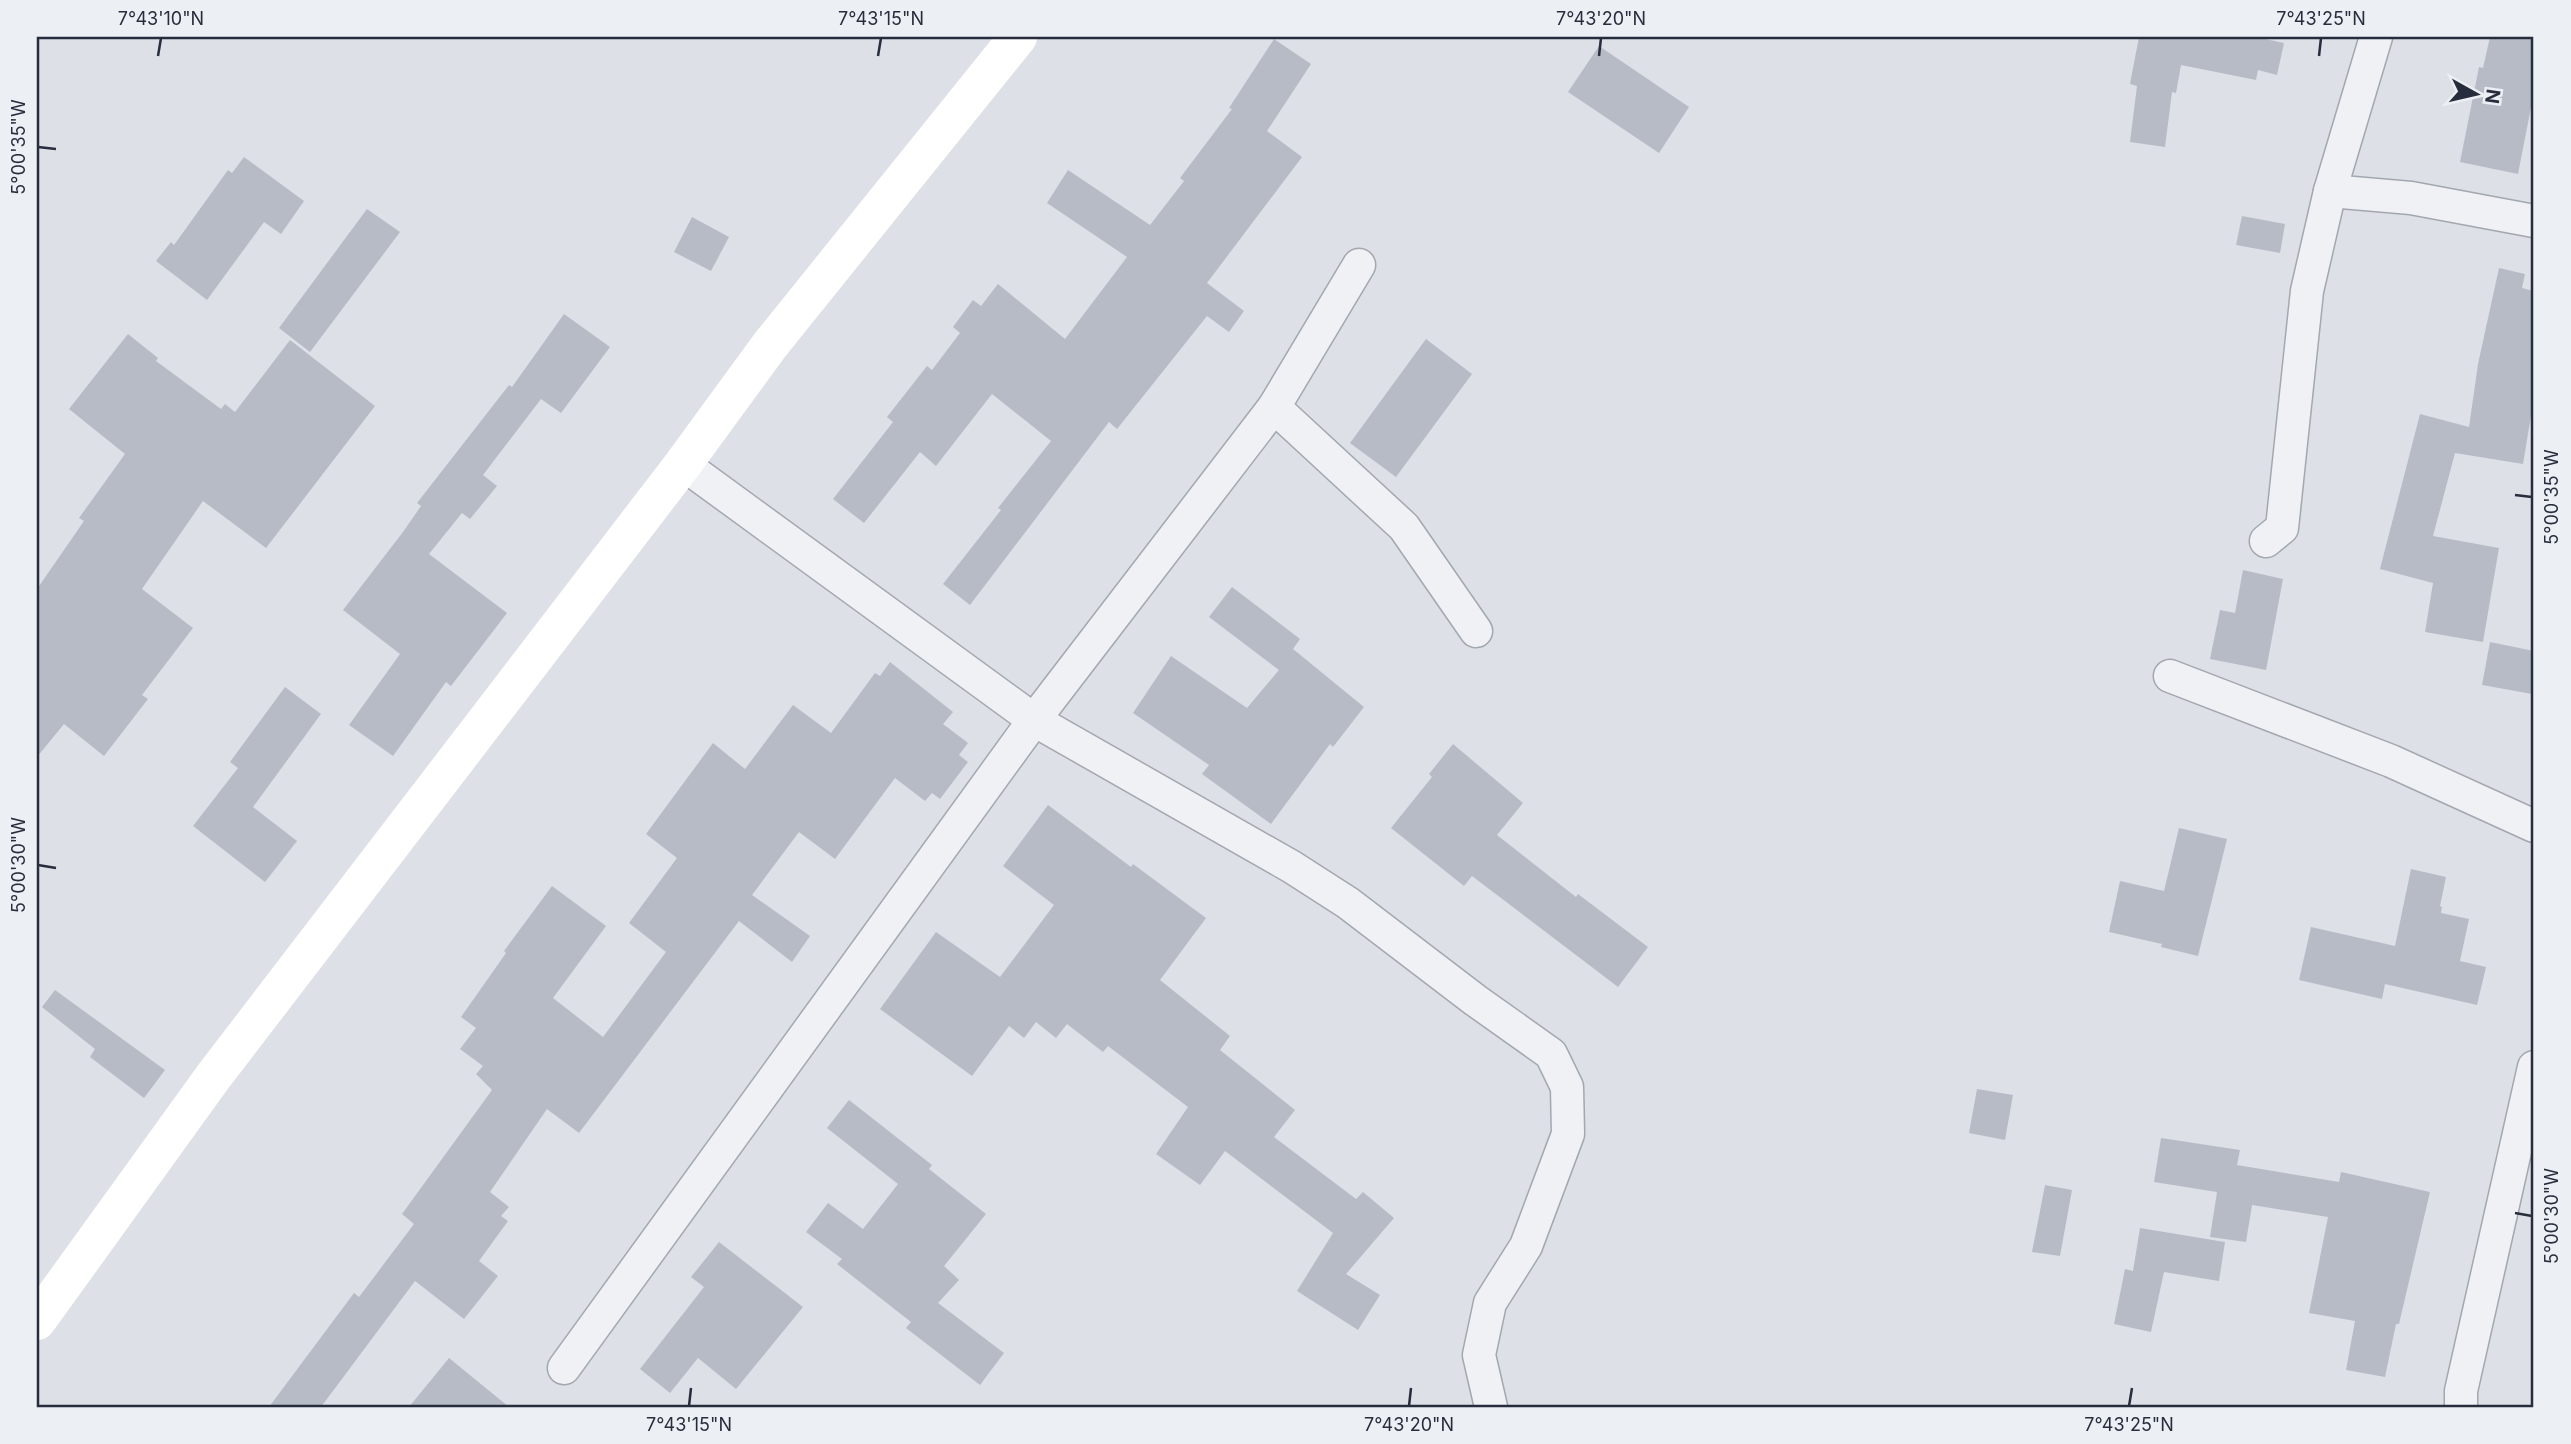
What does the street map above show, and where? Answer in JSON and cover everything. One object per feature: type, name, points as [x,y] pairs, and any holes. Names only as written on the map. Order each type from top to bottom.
[{"type":"street","points":[[37,1321],[213,1077],[683,464],[770,345],[1018,37]]},
{"type":"street","points":[[2266,541],[2282,528],[2307,291],[2330,191],[2376,37]]},
{"type":"street","points":[[2330,191],[2411,198],[2534,221]]},
{"type":"street","points":[[564,1368],[1034,720],[1274,407],[1359,265]]},
{"type":"street","points":[[1274,407],[1404,527],[1476,631]]},
{"type":"street","points":[[683,464],[1034,720],[1314,881],[1348,903],[1551,1054],[1567,1087],[1568,1134],[1526,1246],[1490,1303],[1479,1355],[1491,1407]]},
{"type":"street","points":[[2170,676],[2391,761],[2534,826]]},
{"type":"street","points":[[2461,1407],[2461,1391],[2533,1073]]},
{"type":"building","points":[[2139,37],[2256,37],[2284,43],[2277,75],[2258,70],[2256,80],[2181,65],[2176,93],[2172,92],[2165,147],[2130,142],[2137,86],[2130,84]]},
{"type":"building","points":[[2490,37],[2534,37],[2534,92],[2518,174],[2460,162],[2479,67],[2483,68]]},
{"type":"building","points":[[1274,39],[1311,64],[1267,131],[1302,157],[1207,283],[1244,311],[1229,332],[1207,316],[1117,429],[1109,422],[970,605],[943,584],[1051,441],[992,394],[936,466],[920,452],[864,523],[833,499],[893,422],[887,417],[927,366],[932,370],[960,333],[953,327],[973,300],[981,306],[998,284],[1065,339],[1127,257],[1047,203],[1068,170],[1150,225],[1184,181],[1180,178],[1232,109],[1229,108]]},
{"type":"building","points":[[1599,46],[1689,107],[1659,153],[1568,92]]},
{"type":"building","points":[[244,157],[304,201],[281,234],[264,222],[207,300],[156,261],[171,242],[174,245],[228,170],[232,173]]},
{"type":"building","points":[[367,209],[400,232],[310,352],[279,328]]},
{"type":"building","points":[[2242,216],[2285,224],[2280,253],[2236,245]]},
{"type":"building","points":[[692,217],[729,237],[711,271],[674,252]]},
{"type":"building","points":[[2499,268],[2525,274],[2522,288],[2534,291],[2534,398],[2523,464],[2455,453],[2433,536],[2499,548],[2483,642],[2425,632],[2433,583],[2380,569],[2420,414],[2469,427],[2478,364]]},
{"type":"building","points":[[564,314],[610,347],[561,413],[541,399],[483,475],[497,486],[470,519],[462,513],[429,554],[507,613],[451,686],[446,682],[393,756],[349,725],[400,654],[343,610],[421,506],[417,503],[509,385],[512,387]]},
{"type":"building","points":[[128,334],[158,358],[156,361],[221,409],[225,404],[235,412],[290,340],[375,406],[266,548],[203,501],[142,589],[193,628],[142,695],[148,699],[104,756],[64,724],[37,757],[37,589],[84,521],[79,518],[125,454],[69,409]]},
{"type":"building","points":[[1426,339],[1472,374],[1396,477],[1350,443]]},
{"type":"building","points":[[2243,570],[2283,579],[2266,670],[2210,659],[2220,610],[2235,613]]},
{"type":"building","points":[[1232,587],[1300,639],[1293,649],[1364,707],[1333,747],[1330,744],[1271,824],[1202,774],[1209,765],[1133,713],[1171,656],[1247,708],[1279,670],[1209,617]]},
{"type":"building","points":[[2490,642],[2534,651],[2532,694],[2482,685]]},
{"type":"building","points":[[890,662],[953,712],[943,724],[968,743],[959,755],[968,762],[940,799],[932,793],[925,801],[895,778],[835,859],[799,832],[752,895],[810,936],[792,962],[739,921],[579,1133],[547,1109],[490,1192],[509,1207],[501,1216],[508,1221],[479,1261],[498,1276],[464,1319],[415,1281],[321,1407],[269,1407],[354,1293],[359,1297],[414,1224],[402,1214],[492,1090],[476,1074],[483,1066],[460,1049],[476,1028],[461,1017],[506,953],[504,951],[552,886],[606,926],[553,998],[603,1037],[666,952],[629,923],[677,858],[646,834],[713,743],[745,769],[793,705],[831,733],[875,673],[880,676]]},
{"type":"building","points":[[285,687],[321,714],[253,807],[297,841],[265,882],[193,826],[238,768],[230,762]]},
{"type":"building","points":[[1453,744],[1523,803],[1497,835],[1576,897],[1578,894],[1648,947],[1618,987],[1472,876],[1464,886],[1391,828],[1432,777],[1429,774]]},
{"type":"building","points":[[1048,805],[1131,867],[1133,864],[1206,918],[1160,980],[1230,1036],[1220,1050],[1295,1110],[1274,1137],[1356,1199],[1363,1192],[1394,1218],[1346,1274],[1380,1295],[1358,1330],[1297,1291],[1333,1233],[1225,1151],[1200,1185],[1156,1154],[1188,1107],[1108,1046],[1103,1052],[1067,1024],[1056,1038],[1036,1022],[1024,1038],[1009,1026],[972,1076],[880,1009],[936,932],[1000,977],[1054,905],[1003,866]]},
{"type":"building","points":[[2179,828],[2227,839],[2198,956],[2161,947],[2162,944],[2109,932],[2120,881],[2164,891]]},
{"type":"building","points":[[2411,869],[2446,877],[2441,913],[2469,919],[2460,961],[2486,967],[2477,1005],[2385,984],[2382,999],[2299,980],[2311,927],[2395,946]]},
{"type":"building","points":[[55,990],[165,1070],[144,1098],[90,1057],[95,1049],[42,1007]]},
{"type":"building","points":[[1977,1089],[2013,1095],[2005,1140],[1969,1133]]},
{"type":"building","points":[[849,1100],[932,1165],[929,1169],[986,1214],[944,1266],[959,1280],[938,1303],[1004,1353],[980,1385],[906,1328],[911,1322],[837,1264],[842,1259],[806,1232],[828,1203],[863,1229],[898,1184],[827,1128]]},
{"type":"building","points":[[2161,1138],[2240,1150],[2237,1165],[2339,1182],[2341,1172],[2430,1192],[2385,1377],[2346,1370],[2355,1321],[2309,1313],[2328,1217],[2252,1205],[2246,1242],[2210,1237],[2217,1192],[2154,1182]]},
{"type":"building","points":[[2045,1185],[2072,1190],[2060,1256],[2032,1252]]},
{"type":"building","points":[[2140,1228],[2225,1242],[2219,1281],[2164,1272],[2151,1332],[2114,1324],[2125,1269],[2133,1271]]},
{"type":"building","points":[[719,1242],[803,1307],[736,1389],[698,1358],[670,1393],[640,1369],[704,1287],[691,1277]]},
{"type":"building","points":[[449,1358],[509,1407],[409,1407]]}]
